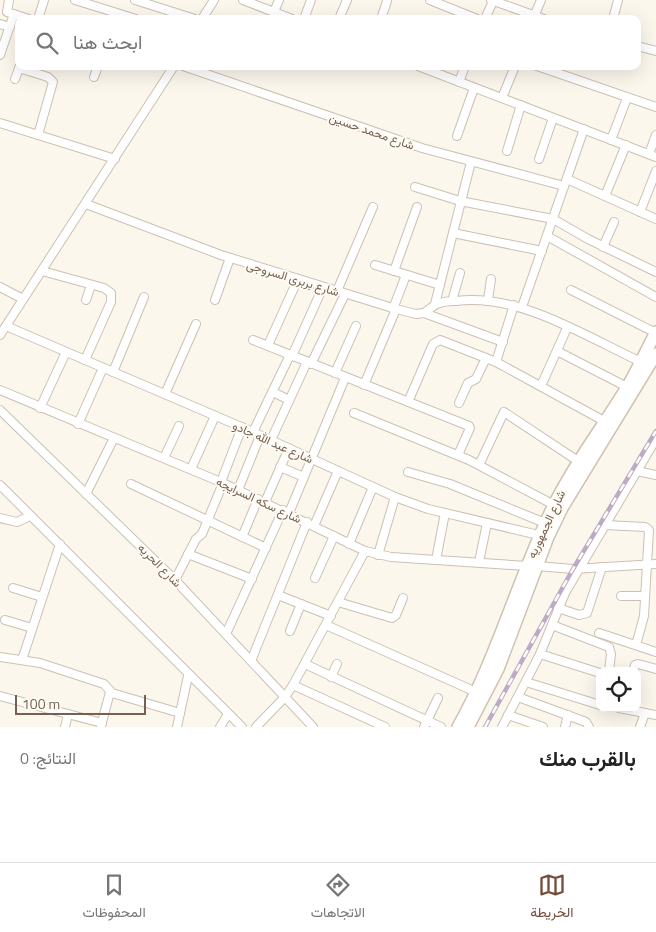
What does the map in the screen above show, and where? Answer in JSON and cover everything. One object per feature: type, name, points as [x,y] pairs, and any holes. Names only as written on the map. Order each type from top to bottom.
[{"type":"main road","name":"شارع الجمهوريه","points":[[468,727],[498,669],[543,536],[545,523],[578,460],[627,387],[656,332]]},
{"type":"main road","name":"شارع الجمهوريه","points":[[543,536],[642,380],[656,354]]},
{"type":"main road","name":"شارع الجمهوريه","points":[[458,727],[489,665],[532,566]]},
{"type":"street","points":[[0,55],[10,27],[9,0]]},
{"type":"street","points":[[39,15],[44,0]]},
{"type":"street","points":[[75,0],[123,15]]},
{"type":"street","points":[[135,0],[182,15]]},
{"type":"street","points":[[205,15],[214,0]]},
{"type":"street","points":[[243,0],[282,15]]},
{"type":"street","points":[[274,12],[279,0]]},
{"type":"street","points":[[305,15],[311,0]]},
{"type":"street","points":[[341,15],[347,0]]},
{"type":"street","points":[[430,0],[467,15]]},
{"type":"street","points":[[486,15],[492,0],[529,15]]},
{"type":"street","points":[[535,15],[541,0]]},
{"type":"street","points":[[614,15],[618,0]]},
{"type":"street","points":[[382,15],[387,1]]},
{"type":"street","points":[[10,12],[19,15]]},
{"type":"street","points":[[0,24],[10,27]]},
{"type":"street","points":[[641,47],[656,51]]},
{"type":"street","points":[[15,79],[19,70]]},
{"type":"street","points":[[28,70],[48,77],[53,82],[38,135]]},
{"type":"street","points":[[94,77],[97,70]]},
{"type":"street","points":[[0,335],[171,70]]},
{"type":"street","name":"شارع محمد حسين","points":[[194,70],[404,143],[471,162],[566,183],[605,196],[656,219]]},
{"type":"street","points":[[428,70],[652,155],[656,135]]},
{"type":"street","points":[[459,82],[464,70]]},
{"type":"street","points":[[502,98],[512,70]]},
{"type":"street","points":[[548,70],[656,107]]},
{"type":"street","points":[[457,136],[474,88]]},
{"type":"street","points":[[611,140],[627,98]]},
{"type":"street","points":[[507,150],[521,105]]},
{"type":"street","points":[[539,158],[553,118]]},
{"type":"street","points":[[0,123],[115,159]]},
{"type":"street","points":[[496,362],[502,342],[542,251],[584,130]]},
{"type":"street","points":[[605,196],[626,146]]},
{"type":"street","points":[[435,304],[471,162]]},
{"type":"street","points":[[640,212],[656,171]]},
{"type":"street","points":[[415,187],[460,201],[553,219],[602,246],[656,272]]},
{"type":"street","name":"شارع بربرى السروجى","points":[[86,204],[230,258],[395,309],[416,314],[424,313],[502,342]]},
{"type":"street","points":[[271,440],[341,293],[373,206]]},
{"type":"street","points":[[394,271],[417,207]]},
{"type":"street","points":[[602,246],[614,222]]},
{"type":"street","points":[[453,234],[542,251]]},
{"type":"street","points":[[547,236],[656,297]]},
{"type":"street","points":[[215,300],[230,258]]},
{"type":"street","points":[[375,265],[440,285]]},
{"type":"street","points":[[42,271],[91,284],[109,291],[112,299],[85,360]]},
{"type":"street","points":[[452,301],[460,273]]},
{"type":"street","points":[[364,385],[395,309],[406,275]]},
{"type":"street","points":[[268,346],[298,279]]},
{"type":"street","points":[[488,300],[491,279]]},
{"type":"street","points":[[86,300],[91,284]]},
{"type":"street","points":[[0,287],[23,299]]},
{"type":"street","points":[[238,490],[256,434],[273,392],[323,287]]},
{"type":"street","points":[[570,290],[656,332]]},
{"type":"street","points":[[113,372],[144,297]]},
{"type":"street","points":[[424,313],[435,304],[452,301],[488,300],[518,306],[641,362]]},
{"type":"street","name":"شارع عبد الله جادو","points":[[0,318],[7,324],[66,352],[242,427],[396,498],[445,513],[543,536]]},
{"type":"street","points":[[165,394],[196,324]]},
{"type":"street","points":[[335,373],[356,326]]},
{"type":"street","points":[[541,386],[567,328]]},
{"type":"street","points":[[253,340],[470,427],[458,455]]},
{"type":"street","points":[[408,402],[436,341],[442,341],[496,362],[604,421]]},
{"type":"street","points":[[557,351],[627,387]]},
{"type":"street","points":[[40,408],[66,352]]},
{"type":"street","points":[[459,403],[468,383],[476,379],[486,358]]},
{"type":"street","points":[[78,424],[103,368]]},
{"type":"street","points":[[226,634],[266,548],[304,477],[345,378]]},
{"type":"street","name":"شارع سكه السرايجه","points":[[0,390],[78,424],[222,482],[349,544],[378,555],[580,568],[652,564]]},
{"type":"street","points":[[273,392],[289,400]]},
{"type":"street","name":"شارع الحريه","points":[[0,410],[175,580],[251,661],[283,699],[313,727]]},
{"type":"street","points":[[479,465],[504,412],[578,460]]},
{"type":"street","points":[[354,413],[458,455],[554,505]]},
{"type":"street","points":[[191,469],[215,416]]},
{"type":"street","points":[[164,458],[179,426]]},
{"type":"street","points":[[175,580],[188,554],[208,522],[242,427]]},
{"type":"street","points":[[86,494],[114,438]]},
{"type":"street","points":[[502,727],[540,654],[558,608],[656,440]]},
{"type":"street","points":[[242,537],[280,467],[288,448]]},
{"type":"street","points":[[280,467],[304,477]]},
{"type":"street","points":[[251,661],[278,594],[310,524],[338,471]]},
{"type":"street","points":[[408,472],[450,484],[545,523]]},
{"type":"street","points":[[637,472],[656,475]]},
{"type":"street","points":[[131,484],[266,548]]},
{"type":"street","points":[[0,485],[188,676],[242,727]]},
{"type":"street","points":[[349,544],[373,488]]},
{"type":"street","points":[[378,555],[396,498]]},
{"type":"street","points":[[436,560],[445,513]]},
{"type":"street","points":[[0,518],[17,522],[30,516]]},
{"type":"street","points":[[479,562],[487,523]]},
{"type":"street","points":[[605,525],[648,528],[652,564],[645,596],[642,623],[636,645]]},
{"type":"street","points":[[315,578],[334,536]]},
{"type":"street","points":[[22,660],[60,544]]},
{"type":"street","points":[[256,727],[283,699],[293,685],[365,551]]},
{"type":"street","points":[[188,554],[252,579]]},
{"type":"street","points":[[558,608],[577,615],[587,613],[602,567]]},
{"type":"street","points":[[13,588],[42,597]]},
{"type":"street","points":[[278,594],[331,616]]},
{"type":"street","points":[[621,596],[645,596]]},
{"type":"street","points":[[338,602],[392,618],[396,615],[403,598]]},
{"type":"street","points":[[290,631],[302,604]]},
{"type":"street","points":[[5,620],[32,628]]},
{"type":"street","points":[[326,625],[476,692]]},
{"type":"street","points":[[552,625],[609,647],[611,654],[609,667]]},
{"type":"street","points":[[600,633],[656,652]]},
{"type":"street","points":[[540,654],[596,672]]},
{"type":"street","points":[[0,657],[22,660],[104,684],[110,692],[180,713]]},
{"type":"street","points":[[305,664],[426,724],[441,727]]},
{"type":"street","points":[[331,677],[337,664]]},
{"type":"street","points":[[635,667],[638,664],[656,669]]},
{"type":"street","points":[[177,727],[188,676]]},
{"type":"street","points":[[526,682],[596,704]]},
{"type":"street","points":[[293,685],[385,727]]},
{"type":"street","points":[[0,696],[101,725],[110,692]]},
{"type":"street","points":[[518,697],[586,722],[589,727]]},
{"type":"street","points":[[426,724],[438,698]]},
{"type":"street","points":[[640,712],[656,715]]},
{"type":"street","points":[[640,727],[645,713]]},
{"type":"street","points":[[65,727],[68,714]]},
{"type":"street","points":[[220,727],[228,714]]},
{"type":"street","points":[[508,715],[543,727]]},
{"type":"street","points":[[565,727],[568,715]]},
{"type":"railway","points":[[485,727],[573,569],[656,431]]}]
